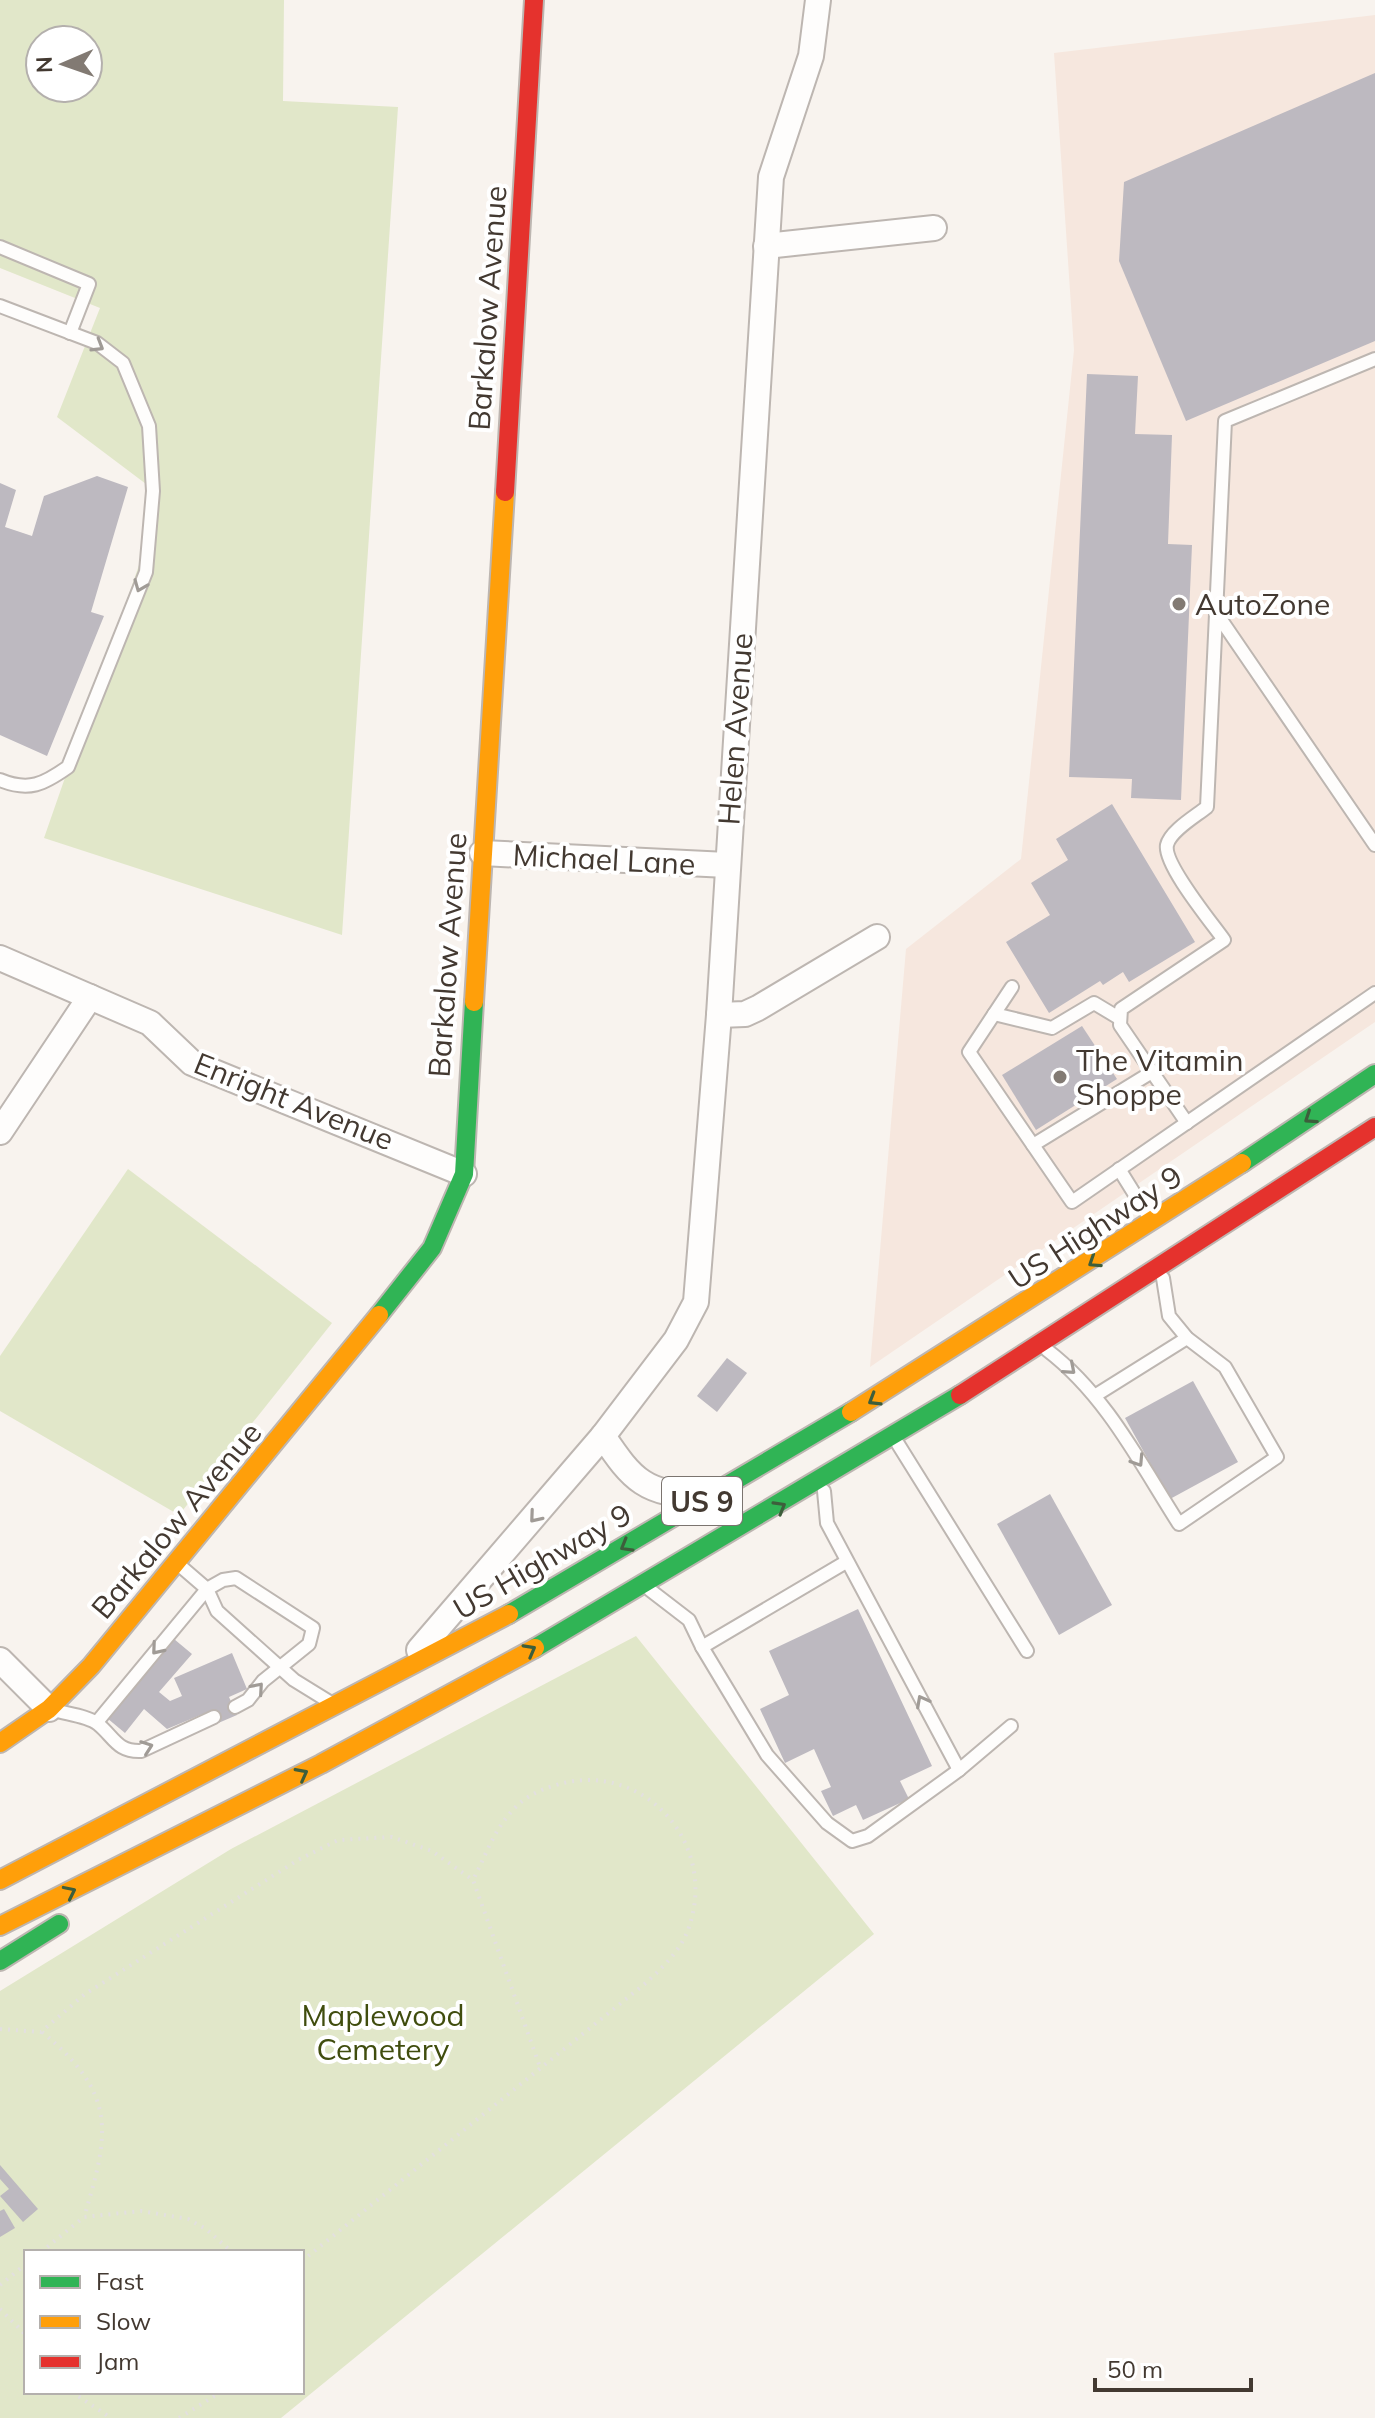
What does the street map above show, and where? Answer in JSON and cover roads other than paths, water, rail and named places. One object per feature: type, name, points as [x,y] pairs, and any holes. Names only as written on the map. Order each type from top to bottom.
[{"type":"main road","name":"Barkalow Avenue","points":[[0,1743],[49,1709],[91,1666],[420,1266],[444,1229],[464,1174],[534,0]]},
{"type":"main road","name":"US Highway 9","points":[[0,1880],[394,1676],[710,1497],[1004,1320],[1375,1074]]},
{"type":"main road","name":"US 9","points":[[0,1926],[227,1814],[644,1586],[823,1482],[1162,1270],[1375,1127]]},
{"type":"main road","points":[[168,1863],[227,1814]]},
{"type":"main road","points":[[0,1961],[77,1915]]},
{"type":"street","name":"Helen Avenue","points":[[394,1676],[457,1609],[603,1436],[676,1340],[696,1302],[719,1015],[773,168],[811,56],[818,0]]},
{"type":"street","points":[[766,246],[934,228]]},
{"type":"street","name":"Michael Lane","points":[[482,853],[727,865]]},
{"type":"street","points":[[719,1015],[745,1014],[758,1008],[877,937]]},
{"type":"street","name":"Enright Avenue","points":[[0,958],[150,1023],[192,1063],[464,1174]]},
{"type":"street","points":[[0,1132],[90,997]]},
{"type":"street","points":[[603,1436],[624,1468],[648,1488],[678,1495],[710,1497]]},
{"type":"street","points":[[0,1660],[49,1709]]},
{"type":"lane","points":[[0,247],[89,284],[70,333]]},
{"type":"lane","points":[[0,306],[97,343],[123,363],[149,426],[153,491],[146,572],[68,767],[42,786],[18,787],[0,780]]},
{"type":"lane","points":[[1119,1018],[1121,1009],[1224,940],[1171,865],[1167,845],[1171,837],[1207,807],[1225,421],[1375,359]]},
{"type":"lane","points":[[1216,613],[1375,845]]},
{"type":"lane","points":[[1012,987],[969,1052],[1072,1202],[1375,993]]},
{"type":"lane","points":[[994,1014],[1052,1028],[1094,1003],[1119,1018],[1187,1123]]},
{"type":"lane","points":[[1033,1145],[1152,1072]]},
{"type":"lane","points":[[1119,1169],[1153,1224]]},
{"type":"lane","points":[[1042,1346],[1074,1371],[1096,1395],[1179,1524],[1277,1457],[1225,1367],[1187,1338],[1169,1316],[1162,1270]]},
{"type":"lane","points":[[1096,1395],[1187,1338]]},
{"type":"lane","points":[[895,1438],[1027,1651]]},
{"type":"lane","points":[[823,1482],[827,1523],[959,1770]]},
{"type":"lane","points":[[702,1647],[846,1562]]},
{"type":"lane","points":[[177,1563],[207,1589],[217,1611],[281,1668],[334,1705]]},
{"type":"lane","points":[[97,1722],[207,1589],[236,1578],[313,1628],[309,1644],[263,1681],[248,1700],[235,1707]]},
{"type":"lane","points":[[644,1586],[689,1620],[757,1742],[827,1823],[845,1838],[859,1840],[875,1832],[959,1770],[1011,1726]]},
{"type":"lane","points":[[49,1709],[97,1722],[118,1746],[130,1751],[141,1751],[214,1717]]},
{"type":"place","name":"AutoZone","points":[[1179,604]]},
{"type":"place","name":"The Vitamin Shoppe","points":[[1060,1077]]},
{"type":"park label","name":"Maplewood Cemetery","points":[[383,2032]]}]
